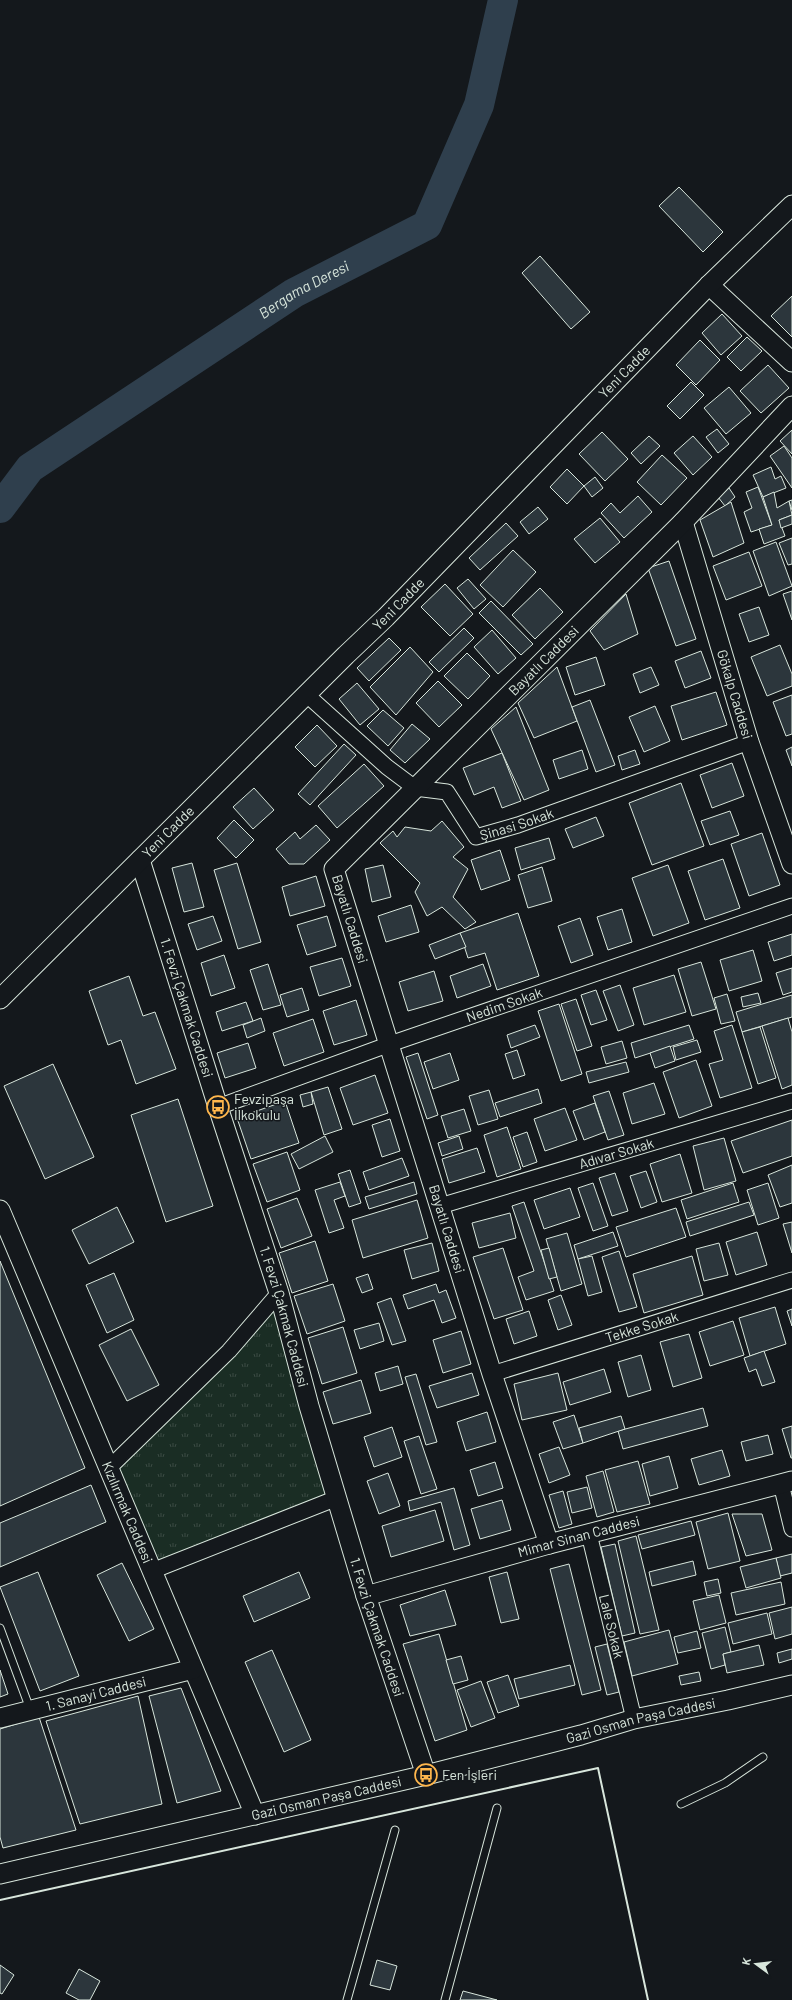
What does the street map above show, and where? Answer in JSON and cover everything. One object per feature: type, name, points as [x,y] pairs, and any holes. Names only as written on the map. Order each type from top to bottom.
[{"type":"street","name":"Yeni Cadde","points":[[0,999],[386,617],[709,285],[792,205]]},
{"type":"street","points":[[709,285],[792,362]]},
{"type":"street","name":"Bayatlı Caddesi","points":[[549,1544],[492,1374],[334,869],[683,522],[792,406]]},
{"type":"street","name":"Gökalp Caddesi","points":[[683,522],[750,742],[792,864]]},
{"type":"street","points":[[307,695],[387,766],[415,788]]},
{"type":"street","name":"Şinasi Sokak","points":[[415,788],[447,792],[476,837],[518,825],[750,742]]},
{"type":"street","name":"1. Fevzi Çakmak Caddesi","points":[[140,860],[218,1107],[279,1293],[309,1406],[366,1596],[426,1775]]},
{"type":"street","name":"Nedim Sokak","points":[[218,1107],[390,1044],[792,906]]},
{"type":"street","name":"Adıvar Sokak","points":[[440,1206],[792,1101]]},
{"type":"street","name":"Kızılırmak Caddesi","points":[[0,1210],[255,1815]]},
{"type":"street","name":"Tekke Sokak","points":[[492,1374],[792,1280]]},
{"type":"street","points":[[109,1468],[229,1351],[279,1293]]},
{"type":"street","points":[[786,1482],[792,1529]]},
{"type":"street","name":"Mimar Sinan Caddesi","points":[[366,1596],[549,1544],[786,1482]]},
{"type":"street","points":[[152,1571],[337,1498]]},
{"type":"street","name":"Lale Sokak","points":[[589,1534],[634,1719]]},
{"type":"street","name":"1. Sanayi Caddesi","points":[[0,1718],[193,1669]]},
{"type":"street","name":"Gazi Osman Paşa Caddesi","points":[[0,1874],[426,1775],[581,1735],[634,1719],[728,1700],[792,1685]]},
{"type":"lane","points":[[0,1628],[31,1711]]},
{"type":"lane","points":[[681,1804],[725,1783],[763,1757]]},
{"type":"lane","points":[[445,2000],[497,1808]]},
{"type":"lane","points":[[346,2000],[395,1830]]},
{"type":"green space","points":[[279,1293],[337,1498],[152,1571],[109,1468]]},
{"type":"building","points":[[679,187],[723,232],[703,252],[659,206]]},
{"type":"building","points":[[540,256],[590,312],[571,329],[522,273]]},
{"type":"building","points":[[792,296],[792,337],[771,316]]},
{"type":"building","points":[[722,314],[742,336],[721,355],[702,333]]},
{"type":"building","points":[[747,337],[762,351],[741,371],[727,357]]},
{"type":"building","points":[[700,340],[720,360],[696,385],[676,365]]},
{"type":"building","points":[[768,365],[789,388],[761,413],[740,391]]},
{"type":"building","points":[[691,382],[704,395],[680,419],[667,406]]},
{"type":"building","points":[[729,387],[751,413],[726,434],[704,408]]},
{"type":"building","points":[[717,429],[729,444],[718,453],[706,437]]},
{"type":"building","points":[[792,430],[792,454],[780,441]]},
{"type":"building","points":[[602,432],[628,459],[605,481],[579,454]]},
{"type":"building","points":[[649,436],[660,446],[641,464],[631,453]]},
{"type":"building","points":[[693,436],[712,457],[693,475],[674,453]]},
{"type":"building","points":[[784,446],[792,458],[792,488],[770,456]]},
{"type":"building","points":[[662,455],[687,478],[661,505],[637,482]]},
{"type":"building","points":[[771,467],[775,479],[781,476],[786,488],[763,497],[753,475]]},
{"type":"building","points":[[567,469],[584,486],[567,504],[550,487]]},
{"type":"building","points":[[595,477],[603,488],[592,497],[584,486]]},
{"type":"building","points":[[758,487],[772,525],[751,532],[744,512],[752,508],[746,492]]},
{"type":"building","points":[[729,488],[735,497],[725,506],[718,497]]},
{"type":"building","points":[[774,492],[777,508],[789,501],[792,515],[779,520],[785,536],[764,544],[759,529],[772,525],[763,497]]},
{"type":"building","points":[[638,496],[652,512],[624,538],[601,513],[611,503],[620,513]]},
{"type":"building","points":[[792,500],[792,510],[789,501]]},
{"type":"building","points":[[731,502],[744,543],[713,557],[700,520]]},
{"type":"building","points":[[538,507],[548,519],[529,534],[520,522]]},
{"type":"building","points":[[792,515],[792,524],[781,528],[779,520]]},
{"type":"building","points":[[600,518],[620,542],[595,563],[574,539]]},
{"type":"building","points":[[506,523],[518,536],[480,570],[469,558]]},
{"type":"building","points":[[792,538],[792,564],[788,565],[779,543]]},
{"type":"building","points":[[776,542],[792,586],[769,596],[753,551]]},
{"type":"building","points":[[513,550],[536,572],[503,607],[480,585]]},
{"type":"building","points":[[749,552],[762,586],[726,600],[713,566]]},
{"type":"building","points":[[669,561],[696,639],[676,646],[648,568]]},
{"type":"building","points":[[468,579],[486,599],[474,609],[457,588]]},
{"type":"building","points":[[445,584],[473,614],[450,636],[421,607]]},
{"type":"building","points":[[540,588],[563,612],[535,639],[512,615]]},
{"type":"building","points":[[792,591],[792,620],[783,594]]},
{"type":"building","points":[[626,594],[638,634],[604,650],[590,631]]},
{"type":"building","points":[[491,601],[533,644],[521,655],[479,613]]},
{"type":"building","points":[[759,607],[769,635],[749,642],[739,614]]},
{"type":"building","points":[[464,628],[474,638],[439,672],[429,662]]},
{"type":"building","points":[[492,630],[516,658],[498,674],[474,647]]},
{"type":"building","points":[[389,638],[401,650],[369,681],[357,668]]},
{"type":"building","points":[[780,645],[792,674],[792,686],[767,696],[751,657]]},
{"type":"building","points":[[410,647],[433,672],[396,715],[370,687]]},
{"type":"building","points":[[701,651],[711,678],[685,688],[675,661]]},
{"type":"building","points":[[467,653],[490,676],[468,699],[444,676]]},
{"type":"building","points":[[596,657],[605,685],[575,695],[566,667]]},
{"type":"building","points":[[557,667],[577,721],[534,738],[518,703]]},
{"type":"building","points":[[651,667],[659,685],[640,693],[633,674]]},
{"type":"building","points":[[438,681],[462,705],[439,727],[416,703]]},
{"type":"building","points":[[357,683],[379,709],[360,725],[339,699]]},
{"type":"building","points":[[716,692],[727,725],[682,740],[671,706]]},
{"type":"building","points":[[792,695],[792,734],[786,736],[773,702]]},
{"type":"building","points":[[590,700],[615,765],[596,772],[572,707]]},
{"type":"building","points":[[655,706],[670,741],[644,752],[629,717]]},
{"type":"building","points":[[516,707],[549,790],[524,800],[491,729]]},
{"type":"building","points":[[383,710],[404,728],[388,746],[367,726]]},
{"type":"building","points":[[412,724],[430,739],[405,763],[390,750]]},
{"type":"building","points":[[317,725],[337,746],[315,767],[295,747]]},
{"type":"building","points":[[344,744],[356,755],[310,805],[298,794]]},
{"type":"building","points":[[792,747],[792,766],[786,750]]},
{"type":"building","points":[[582,750],[588,769],[559,779],[553,760]]},
{"type":"building","points":[[635,750],[640,764],[622,770],[618,756]]},
{"type":"building","points":[[502,753],[521,801],[502,808],[494,787],[474,795],[463,768]]},
{"type":"building","points":[[732,763],[744,796],[712,808],[700,775]]},
{"type":"building","points":[[364,764],[384,786],[337,828],[318,806]]},
{"type":"building","points":[[681,783],[704,846],[652,865],[629,803]]},
{"type":"building","points":[[254,788],[274,810],[253,829],[233,807]]},
{"type":"building","points":[[730,811],[739,835],[710,845],[701,821]]},
{"type":"building","points":[[596,817],[604,836],[573,848],[565,829]]},
{"type":"building","points":[[234,820],[254,840],[236,858],[217,838]]},
{"type":"building","points":[[442,821],[464,847],[453,857],[468,869],[453,897],[476,922],[465,929],[442,907],[427,916],[415,892],[420,883],[380,843],[393,831],[397,837],[405,827],[431,831]]},
{"type":"building","points":[[316,825],[330,840],[304,864],[289,864],[276,849],[295,832],[300,839]]},
{"type":"building","points":[[762,833],[780,885],[749,896],[731,844]]},
{"type":"building","points":[[549,838],[555,859],[521,870],[515,848]]},
{"type":"building","points":[[500,850],[510,880],[481,890],[471,860]]},
{"type":"building","points":[[723,859],[740,908],[705,920],[688,871]]},
{"type":"building","points":[[192,863],[204,907],[184,912],[172,868]]},
{"type":"building","points":[[237,863],[261,942],[238,949],[214,870]]},
{"type":"building","points":[[383,865],[391,897],[372,902],[365,869]]},
{"type":"building","points":[[668,865],[689,923],[653,936],[632,878]]},
{"type":"building","points":[[542,867],[552,901],[528,908],[518,875]]},
{"type":"building","points":[[316,876],[325,906],[290,916],[282,887]]},
{"type":"building","points":[[411,905],[419,932],[386,942],[378,916]]},
{"type":"building","points":[[622,909],[632,942],[608,950],[597,917]]},
{"type":"building","points":[[518,913],[539,976],[497,990],[485,953],[468,958],[460,933]]},
{"type":"building","points":[[213,916],[222,941],[197,950],[188,924]]},
{"type":"building","points":[[327,916],[336,946],[307,955],[297,925]]},
{"type":"building","points":[[580,918],[593,955],[571,963],[558,926]]},
{"type":"building","points":[[460,933],[466,947],[435,959],[429,945]]},
{"type":"building","points":[[792,934],[792,955],[774,961],[768,942]]},
{"type":"building","points":[[753,950],[762,981],[729,991],[720,960]]},
{"type":"building","points":[[224,955],[235,988],[211,996],[201,963]]},
{"type":"building","points":[[342,958],[351,986],[319,996],[310,967]]},
{"type":"building","points":[[701,962],[716,1009],[692,1016],[678,969]]},
{"type":"building","points":[[268,964],[281,1005],[263,1010],[250,970]]},
{"type":"building","points":[[483,964],[491,986],[457,998],[450,976]]},
{"type":"building","points":[[792,968],[792,992],[783,995],[776,973]]},
{"type":"building","points":[[434,971],[443,1001],[408,1011],[399,982]]},
{"type":"building","points":[[674,975],[686,1012],[644,1025],[633,988]]},
{"type":"building","points":[[129,976],[143,1016],[155,1012],[176,1069],[136,1084],[121,1040],[108,1045],[89,991]]},
{"type":"building","points":[[620,985],[634,1025],[618,1031],[603,991]]},
{"type":"building","points":[[302,988],[309,1010],[287,1017],[280,995]]},
{"type":"building","points":[[596,990],[607,1020],[591,1025],[581,995]]},
{"type":"building","points":[[758,993],[761,1003],[743,1007],[741,997]]},
{"type":"building","points":[[727,994],[735,1021],[721,1024],[714,998]]},
{"type":"building","points":[[792,995],[792,1017],[742,1032],[736,1012]]},
{"type":"building","points":[[576,999],[592,1046],[577,1051],[561,1004]]},
{"type":"building","points":[[356,1000],[367,1035],[334,1045],[323,1011]]},
{"type":"building","points":[[246,1002],[253,1021],[222,1031],[216,1012]]},
{"type":"building","points":[[559,1004],[582,1074],[561,1081],[538,1011]]},
{"type":"building","points":[[261,1018],[265,1031],[247,1038],[243,1025]]},
{"type":"building","points":[[788,1018],[792,1032],[792,1085],[782,1089],[762,1026]]},
{"type":"building","points":[[313,1019],[324,1052],[284,1066],[273,1033]]},
{"type":"building","points":[[535,1025],[540,1037],[511,1048],[507,1035]]},
{"type":"building","points":[[689,1025],[694,1039],[635,1058],[631,1043]]},
{"type":"building","points":[[732,1025],[752,1088],[720,1098],[709,1064],[723,1060],[714,1031]]},
{"type":"building","points":[[760,1027],[776,1078],[758,1084],[742,1032]]},
{"type":"building","points":[[697,1040],[701,1052],[676,1060],[673,1047]]},
{"type":"building","points":[[622,1041],[627,1058],[606,1064],[601,1047]]},
{"type":"building","points":[[248,1043],[256,1068],[225,1078],[217,1053]]},
{"type":"building","points":[[670,1046],[675,1061],[655,1068],[650,1053]]},
{"type":"building","points":[[517,1050],[525,1075],[513,1079],[505,1054]]},
{"type":"building","points":[[418,1053],[438,1115],[427,1119],[406,1057]]},
{"type":"building","points":[[450,1053],[459,1080],[433,1089],[424,1062]]},
{"type":"building","points":[[696,1060],[712,1106],[679,1118],[663,1072]]},
{"type":"building","points":[[626,1062],[629,1072],[589,1083],[586,1072]]},
{"type":"building","points":[[53,1064],[94,1157],[45,1179],[4,1086]]},
{"type":"building","points":[[375,1075],[388,1113],[353,1125],[340,1088]]},
{"type":"building","points":[[654,1083],[665,1114],[632,1124],[623,1093]]},
{"type":"building","points":[[328,1087],[342,1129],[324,1135],[311,1092]]},
{"type":"building","points":[[538,1089],[542,1103],[500,1117],[495,1103]]},
{"type":"building","points":[[489,1090],[498,1119],[478,1125],[469,1096]]},
{"type":"building","points":[[609,1091],[624,1135],[608,1140],[593,1096]]},
{"type":"building","points":[[311,1092],[313,1104],[303,1107],[300,1095]]},
{"type":"building","points":[[178,1099],[213,1206],[166,1222],[131,1115]]},
{"type":"building","points":[[285,1101],[299,1143],[251,1159],[237,1118]]},
{"type":"building","points":[[595,1103],[605,1132],[584,1140],[573,1111]]},
{"type":"building","points":[[565,1108],[577,1140],[545,1151],[534,1119]]},
{"type":"building","points":[[464,1109],[471,1131],[448,1138],[441,1116]]},
{"type":"building","points":[[390,1119],[400,1151],[382,1157],[372,1125]]},
{"type":"building","points":[[792,1120],[792,1156],[743,1173],[731,1141]]},
{"type":"building","points":[[507,1127],[521,1169],[497,1177],[484,1135]]},
{"type":"building","points":[[527,1132],[537,1162],[523,1167],[513,1137]]},
{"type":"building","points":[[325,1136],[333,1152],[299,1169],[291,1154]]},
{"type":"building","points":[[459,1136],[463,1149],[442,1156],[438,1143]]},
{"type":"building","points":[[724,1138],[736,1181],[704,1190],[693,1146]]},
{"type":"building","points":[[477,1148],[485,1172],[449,1183],[442,1159]]},
{"type":"building","points":[[287,1152],[300,1190],[267,1202],[253,1164]]},
{"type":"building","points":[[680,1154],[692,1193],[662,1202],[650,1164]]},
{"type":"building","points":[[402,1158],[409,1176],[369,1190],[363,1172]]},
{"type":"building","points":[[792,1165],[792,1203],[780,1207],[768,1175]]},
{"type":"building","points":[[350,1170],[361,1203],[349,1207],[338,1174]]},
{"type":"building","points":[[646,1171],[657,1202],[641,1208],[630,1176]]},
{"type":"building","points":[[615,1173],[628,1211],[612,1216],[599,1178]]},
{"type":"building","points":[[340,1182],[345,1196],[334,1200],[344,1228],[329,1233],[315,1190]]},
{"type":"building","points":[[414,1182],[417,1194],[369,1209],[365,1197]]},
{"type":"building","points":[[593,1183],[608,1226],[593,1231],[578,1188]]},
{"type":"building","points":[[733,1183],[739,1202],[687,1219],[681,1200]]},
{"type":"building","points":[[768,1183],[779,1218],[758,1225],[747,1190]]},
{"type":"building","points":[[570,1188],[580,1217],[544,1229],[534,1200]]},
{"type":"building","points":[[297,1198],[312,1236],[281,1248],[267,1209]]},
{"type":"building","points":[[417,1200],[428,1238],[363,1258],[352,1220]]},
{"type":"building","points":[[524,1202],[554,1291],[526,1300],[518,1277],[534,1271],[512,1206]]},
{"type":"building","points":[[749,1202],[754,1215],[690,1236],[686,1222]]},
{"type":"building","points":[[117,1207],[134,1242],[89,1264],[72,1230]]},
{"type":"building","points":[[676,1208],[686,1237],[626,1257],[616,1227]]},
{"type":"building","points":[[510,1213],[516,1238],[479,1248],[472,1223]]},
{"type":"building","points":[[792,1222],[792,1253],[783,1224]]},
{"type":"building","points":[[613,1232],[618,1246],[578,1259],[574,1245]]},
{"type":"building","points":[[757,1232],[767,1265],[736,1275],[726,1242]]},
{"type":"building","points":[[567,1233],[582,1284],[561,1291],[546,1239]]},
{"type":"building","points":[[315,1241],[328,1281],[292,1293],[279,1253]]},
{"type":"building","points":[[432,1243],[439,1271],[412,1279],[404,1250]]},
{"type":"building","points":[[719,1243],[728,1275],[704,1281],[696,1249]]},
{"type":"building","points":[[503,1248],[523,1310],[494,1319],[473,1257]]},
{"type":"building","points":[[549,1248],[557,1277],[549,1279],[541,1250]]},
{"type":"building","points":[[619,1251],[637,1307],[619,1312],[602,1257]]},
{"type":"building","points":[[592,1256],[602,1292],[588,1296],[578,1259]]},
{"type":"building","points":[[692,1256],[703,1295],[644,1313],[633,1274]]},
{"type":"building","points":[[0,1261],[85,1468],[0,1506]]},
{"type":"building","points":[[114,1273],[134,1320],[107,1333],[86,1285]]},
{"type":"building","points":[[368,1274],[373,1289],[362,1293],[356,1278]]},
{"type":"building","points":[[333,1284],[345,1321],[307,1334],[294,1296]]},
{"type":"building","points":[[436,1284],[439,1293],[446,1290],[456,1318],[442,1323],[434,1300],[408,1309],[403,1295]]},
{"type":"building","points":[[561,1295],[572,1325],[558,1330],[548,1300]]},
{"type":"building","points":[[391,1298],[406,1341],[392,1345],[377,1303]]},
{"type":"building","points":[[775,1307],[786,1344],[750,1356],[739,1318]]},
{"type":"building","points":[[792,1309],[792,1326],[787,1311]]},
{"type":"building","points":[[529,1311],[537,1336],[514,1344],[506,1319]]},
{"type":"building","points":[[733,1321],[744,1355],[710,1366],[699,1332]]},
{"type":"building","points":[[379,1323],[384,1341],[360,1349],[354,1330]]},
{"type":"building","points":[[343,1327],[357,1373],[322,1384],[308,1338]]},
{"type":"building","points":[[131,1329],[159,1385],[127,1401],[99,1345]]},
{"type":"building","points":[[461,1331],[471,1364],[443,1373],[433,1340]]},
{"type":"building","points":[[689,1334],[702,1378],[673,1387],[660,1342]]},
{"type":"building","points":[[764,1351],[775,1382],[762,1386],[756,1369],[749,1372],[744,1358]]},
{"type":"building","points":[[641,1355],[651,1390],[628,1397],[618,1362]]},
{"type":"building","points":[[398,1366],[403,1384],[380,1391],[375,1373]]},
{"type":"building","points":[[604,1369],[611,1392],[570,1405],[563,1382]]},
{"type":"building","points":[[472,1373],[479,1395],[437,1408],[429,1386]]},
{"type":"building","points":[[558,1373],[567,1410],[522,1420],[514,1384]]},
{"type":"building","points":[[416,1374],[437,1442],[426,1445],[405,1377]]},
{"type":"building","points":[[361,1380],[371,1413],[333,1424],[323,1392]]},
{"type":"building","points":[[703,1408],[708,1426],[623,1449],[618,1431]]},
{"type":"building","points":[[487,1412],[496,1442],[466,1451],[457,1422]]},
{"type":"building","points":[[574,1415],[583,1443],[563,1449],[553,1422]]},
{"type":"building","points":[[621,1416],[625,1429],[583,1443],[579,1428]]},
{"type":"building","points":[[792,1426],[792,1458],[791,1458],[782,1429]]},
{"type":"building","points":[[392,1427],[402,1457],[374,1467],[364,1437]]},
{"type":"building","points":[[768,1435],[773,1454],[746,1461],[741,1442]]},
{"type":"building","points":[[419,1436],[437,1489],[421,1494],[404,1441]]},
{"type":"building","points":[[559,1447],[570,1475],[549,1483],[539,1454]]},
{"type":"building","points":[[722,1450],[730,1476],[699,1485],[691,1459]]},
{"type":"building","points":[[669,1456],[678,1488],[650,1496],[642,1464]]},
{"type":"building","points":[[638,1461],[650,1504],[617,1512],[605,1470]]},
{"type":"building","points":[[495,1462],[503,1488],[478,1496],[470,1470]]},
{"type":"building","points":[[603,1471],[614,1512],[597,1517],[586,1476]]},
{"type":"building","points":[[388,1473],[400,1506],[379,1514],[367,1481]]},
{"type":"building","points":[[91,1485],[106,1522],[0,1567],[0,1523]]},
{"type":"building","points":[[587,1487],[592,1508],[572,1513],[567,1492]]},
{"type":"building","points":[[454,1488],[470,1545],[454,1550],[441,1502],[410,1511],[408,1501]]},
{"type":"building","points":[[563,1491],[572,1524],[559,1528],[549,1495]]},
{"type":"building","points":[[502,1500],[511,1530],[480,1539],[471,1509]]},
{"type":"building","points":[[435,1510],[444,1541],[391,1557],[382,1526]]},
{"type":"building","points":[[728,1513],[740,1561],[708,1569],[696,1522]]},
{"type":"building","points":[[732,1514],[762,1514],[772,1550],[746,1556]]},
{"type":"building","points":[[691,1521],[695,1535],[642,1549],[638,1535]]},
{"type":"building","points":[[636,1536],[659,1630],[640,1634],[618,1541]]},
{"type":"building","points":[[615,1544],[635,1633],[622,1636],[601,1547]]},
{"type":"building","points":[[792,1554],[792,1573],[780,1576],[776,1558]]},
{"type":"building","points":[[776,1558],[781,1578],[746,1588],[740,1567]]},
{"type":"building","points":[[693,1561],[696,1575],[652,1586],[649,1572]]},
{"type":"building","points":[[122,1563],[154,1629],[129,1641],[97,1575]]},
{"type":"building","points":[[569,1564],[601,1690],[582,1695],[550,1569]]},
{"type":"building","points":[[38,1572],[79,1676],[40,1691],[0,1587]]},
{"type":"building","points":[[299,1572],[310,1598],[254,1622],[243,1596]]},
{"type":"building","points":[[507,1572],[519,1619],[501,1623],[489,1577]]},
{"type":"building","points":[[718,1579],[721,1593],[707,1596],[704,1582]]},
{"type":"building","points":[[781,1582],[785,1604],[736,1615],[731,1593]]},
{"type":"building","points":[[445,1590],[456,1625],[410,1636],[400,1605]]},
{"type":"building","points":[[719,1595],[726,1623],[700,1630],[693,1601]]},
{"type":"building","points":[[792,1607],[792,1634],[775,1639],[769,1613]]},
{"type":"building","points":[[767,1613],[772,1634],[733,1644],[728,1623]]},
{"type":"building","points":[[725,1627],[731,1652],[723,1654],[725,1665],[711,1669],[702,1633]]},
{"type":"building","points":[[669,1630],[678,1664],[632,1676],[624,1642]]},
{"type":"building","points":[[697,1631],[701,1648],[678,1653],[674,1637]]},
{"type":"building","points":[[439,1634],[467,1730],[435,1741],[403,1644]]},
{"type":"building","points":[[607,1644],[619,1692],[607,1695],[595,1647]]},
{"type":"building","points":[[759,1645],[764,1665],[727,1673],[723,1654]]},
{"type":"building","points":[[792,1649],[792,1659],[779,1663],[777,1653]]},
{"type":"building","points":[[272,1650],[311,1740],[284,1752],[245,1662]]},
{"type":"building","points":[[461,1656],[468,1680],[453,1684],[446,1660]]},
{"type":"building","points":[[570,1665],[575,1685],[519,1699],[514,1679]]},
{"type":"building","points":[[0,1670],[8,1694],[0,1697]]},
{"type":"building","points":[[699,1672],[701,1681],[681,1685],[679,1676]]},
{"type":"building","points":[[508,1675],[519,1706],[498,1713],[487,1682]]},
{"type":"building","points":[[481,1681],[495,1718],[471,1727],[457,1690]]},
{"type":"building","points":[[181,1688],[221,1791],[177,1803],[149,1696]]},
{"type":"building","points":[[138,1696],[162,1804],[80,1824],[46,1721]]},
{"type":"building","points":[[39,1717],[76,1830],[3,1848],[0,1837],[0,1729]]},
{"type":"building","points":[[377,1960],[397,1966],[390,1990],[370,1985]]},
{"type":"building","points":[[0,1965],[14,1975],[2,1994],[0,1993]]},
{"type":"building","points":[[79,1969],[100,1981],[90,2000],[79,2000],[66,1993]]},
{"type":"building","points":[[463,1991],[497,2000],[460,2000]]},
{"type":"waterway","name":"Bergama Deresi","points":[[0,508],[30,468],[294,293],[427,225],[479,105],[503,0]]},
{"type":"wall","points":[[0,1900],[598,1768],[648,2000]]},
{"type":"place","name":"Fevzipaşa İlkokulu","points":[[218,1107]]},
{"type":"place","name":"Fen İşleri","points":[[426,1775]]}]
